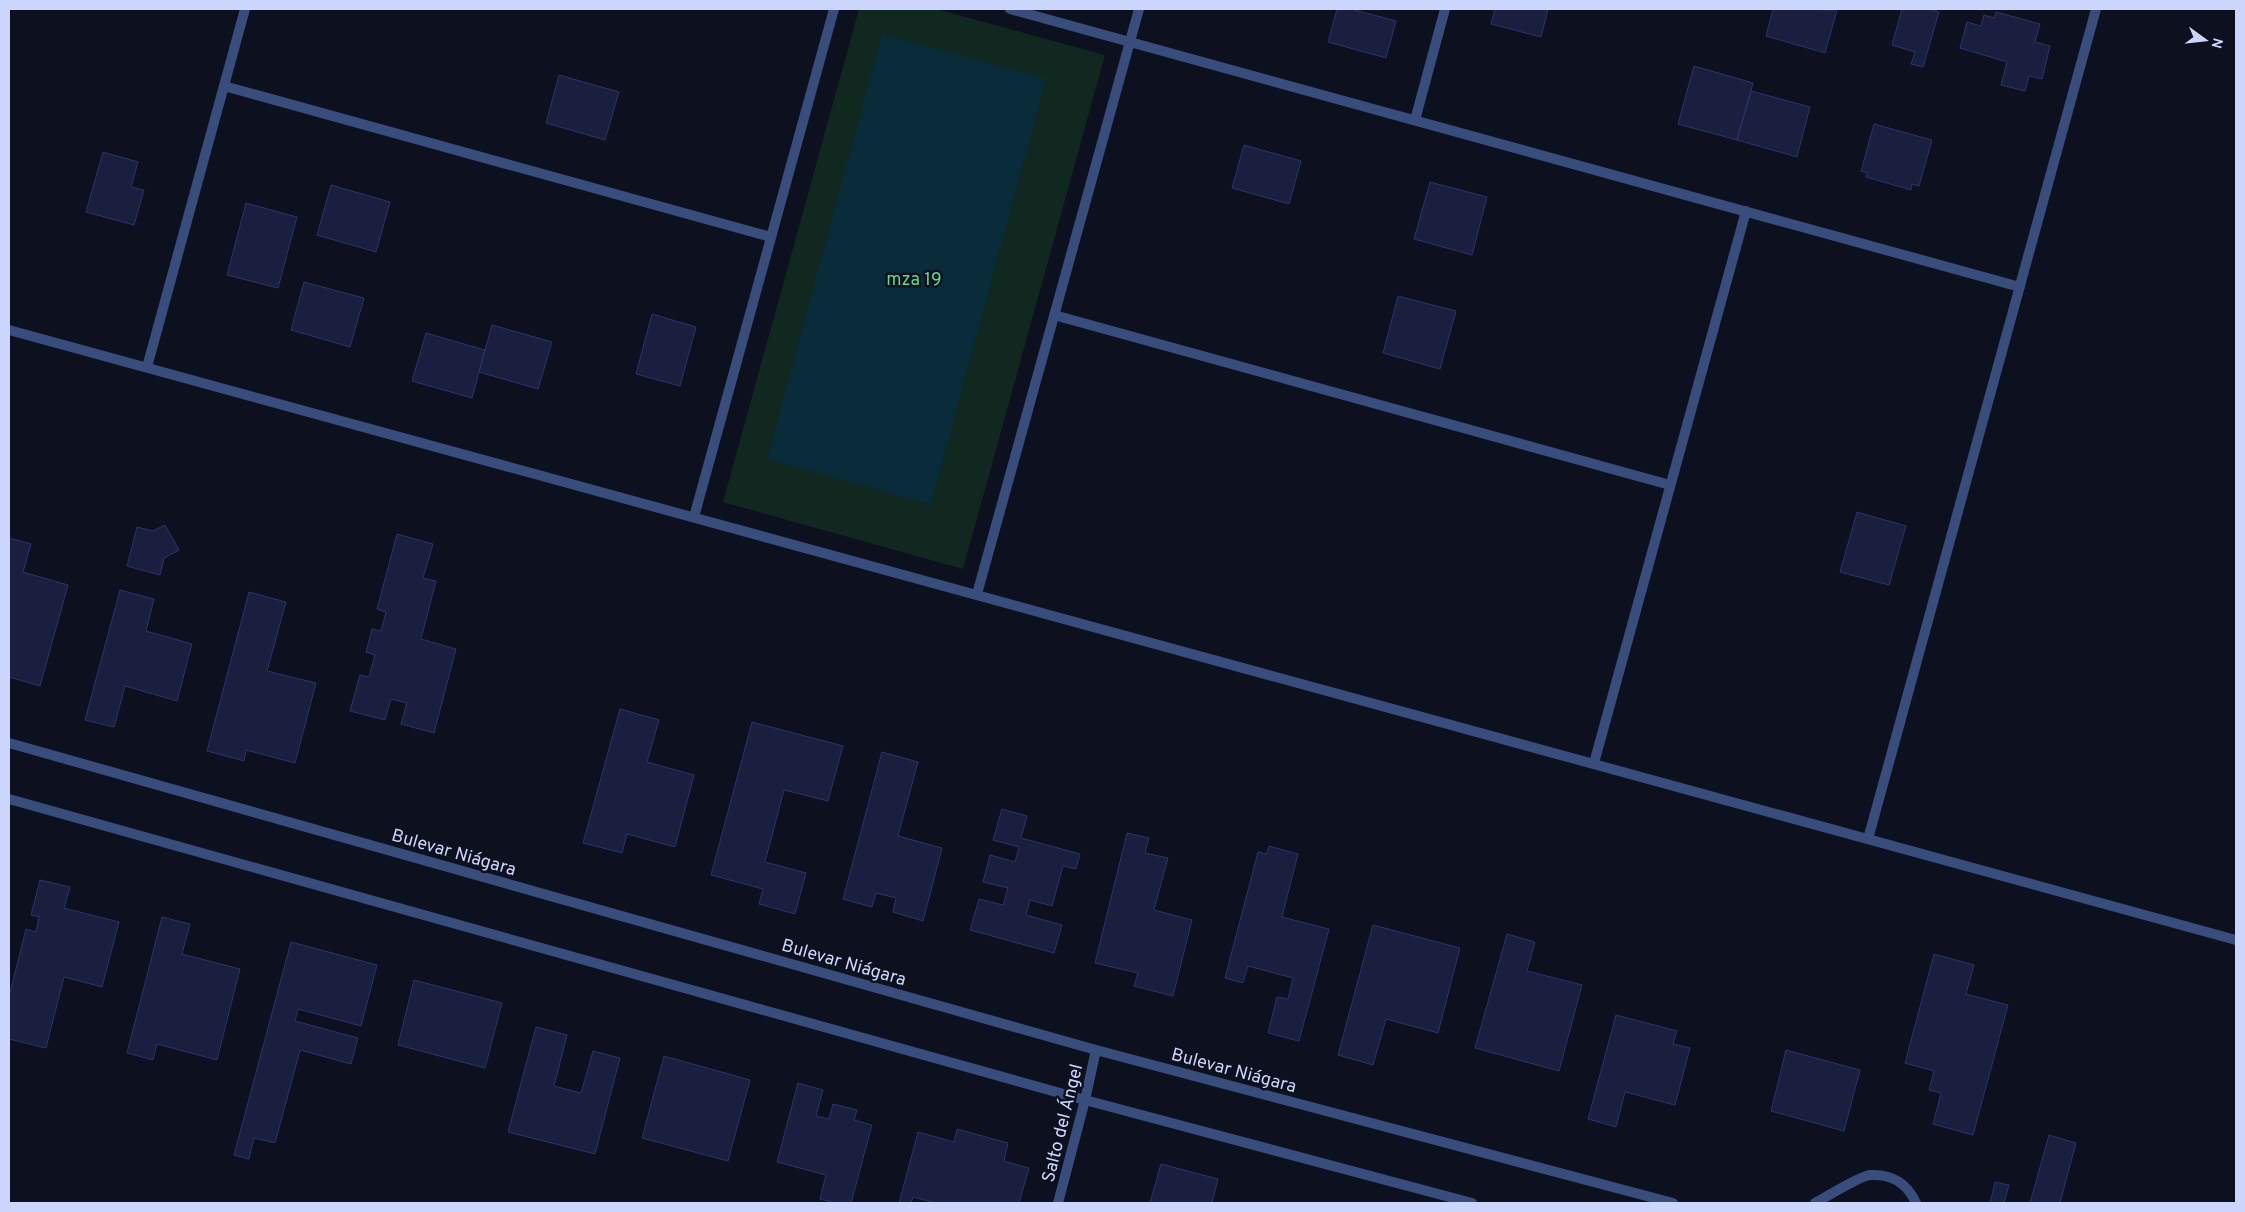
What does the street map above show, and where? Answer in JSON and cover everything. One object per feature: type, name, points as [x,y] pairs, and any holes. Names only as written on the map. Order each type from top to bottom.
[{"type":"street","points":[[147,367],[246,9]]},
{"type":"street","points":[[694,517],[834,9]]},
{"type":"street","points":[[1010,9],[2020,287]]},
{"type":"street","points":[[977,594],[1139,9]]},
{"type":"street","points":[[1414,120],[1445,9]]},
{"type":"street","points":[[1868,839],[2096,9]]},
{"type":"street","points":[[224,86],[771,237]]},
{"type":"street","points":[[1594,763],[1746,211]]},
{"type":"street","points":[[1054,316],[1670,485]]},
{"type":"street","points":[[9,330],[2236,940]]},
{"type":"street","name":"Bulevar Niágara","points":[[9,743],[1096,1050],[1673,1203]]},
{"type":"street","points":[[9,799],[1086,1100],[1472,1203]]},
{"type":"street","name":"Salto del Ángel","points":[[1058,1203],[1086,1100],[1096,1050]]},
{"type":"street","points":[[1815,1203],[1869,1175],[1892,1178],[1909,1188],[1916,1203]]},
{"type":"green space","name":"mza 19","points":[[859,9],[936,9],[1105,55],[963,569],[723,502]]},
{"type":"water","points":[[882,34],[1046,79],[931,504],[767,459]]},
{"type":"building","points":[[1337,9],[1351,9],[1396,21],[1386,58],[1328,42]]},
{"type":"building","points":[[1495,9],[1548,9],[1541,37],[1491,24]]},
{"type":"building","points":[[1773,9],[1837,10],[1825,53],[1766,36]]},
{"type":"building","points":[[1902,9],[1929,9],[1939,12],[1923,67],[1911,64],[1915,52],[1892,45]]},
{"type":"building","points":[[1996,12],[2040,24],[2035,42],[2050,46],[2042,79],[2029,76],[2025,91],[2001,85],[2007,62],[1960,48],[1967,22],[1981,26],[1984,15],[1994,18]]},
{"type":"building","points":[[1694,66],[1753,83],[1737,140],[1678,124]]},
{"type":"building","points":[[559,75],[619,92],[605,140],[546,123]]},
{"type":"building","points":[[1751,91],[1810,107],[1797,157],[1737,140]]},
{"type":"building","points":[[1874,124],[1932,140],[1919,186],[1912,184],[1911,190],[1866,177],[1867,173],[1861,171]]},
{"type":"building","points":[[1244,145],[1301,161],[1289,204],[1232,188]]},
{"type":"building","points":[[103,152],[138,162],[131,187],[144,190],[134,225],[86,212]]},
{"type":"building","points":[[1430,182],[1487,197],[1472,255],[1414,239]]},
{"type":"building","points":[[331,185],[390,202],[376,252],[317,235]]},
{"type":"building","points":[[246,203],[297,217],[278,288],[227,275]]},
{"type":"building","points":[[304,282],[364,298],[350,347],[291,330]]},
{"type":"building","points":[[1398,296],[1456,311],[1440,369],[1383,353]]},
{"type":"building","points":[[652,314],[696,327],[680,386],[636,374]]},
{"type":"building","points":[[492,325],[552,342],[538,389],[479,372]]},
{"type":"building","points":[[426,333],[485,350],[472,398],[412,381]]},
{"type":"building","points":[[1857,512],[1906,526],[1889,585],[1840,572]]},
{"type":"building","points":[[165,525],[179,550],[164,558],[160,575],[127,566],[137,527],[153,531]]},
{"type":"building","points":[[397,534],[433,544],[423,578],[436,581],[421,639],[456,649],[434,733],[401,724],[407,703],[391,699],[385,720],[350,711],[360,675],[369,677],[375,655],[366,652],[372,629],[381,631],[386,612],[377,609]]},
{"type":"building","points":[[9,538],[31,544],[23,572],[68,585],[40,686],[9,677]]},
{"type":"building","points":[[120,590],[154,599],[146,631],[192,644],[177,701],[125,686],[114,727],[85,720]]},
{"type":"building","points":[[249,592],[286,602],[267,671],[316,683],[295,763],[246,750],[244,761],[207,751]]},
{"type":"building","points":[[620,709],[659,720],[647,762],[694,775],[675,847],[627,834],[622,853],[583,843]]},
{"type":"building","points":[[752,722],[843,746],[828,801],[784,790],[765,862],[806,873],[795,914],[759,904],[763,889],[711,875]]},
{"type":"building","points":[[882,752],[918,762],[898,836],[942,848],[923,921],[893,912],[896,898],[876,893],[872,907],[843,899]]},
{"type":"building","points":[[1002,809],[1027,816],[1021,838],[1080,854],[1076,869],[1063,866],[1052,906],[1030,900],[1026,915],[1062,925],[1054,953],[970,930],[979,899],[1003,905],[1008,888],[983,882],[990,855],[1015,862],[1019,847],[993,840]]},
{"type":"building","points":[[1127,833],[1149,838],[1145,853],[1168,858],[1154,910],[1192,920],[1173,996],[1134,986],[1138,973],[1095,963]]},
{"type":"building","points":[[1269,846],[1298,854],[1282,917],[1329,929],[1299,1041],[1268,1033],[1277,997],[1288,999],[1293,978],[1248,966],[1243,983],[1225,978],[1258,852],[1267,854]]},
{"type":"building","points":[[40,880],[70,887],[64,908],[119,922],[102,987],[64,977],[46,1048],[9,1039],[9,997],[26,929],[36,932],[39,917],[31,915]]},
{"type":"building","points":[[162,917],[190,924],[182,954],[240,969],[217,1060],[157,1044],[153,1060],[127,1053]]},
{"type":"building","points":[[1373,925],[1460,948],[1438,1033],[1386,1019],[1373,1065],[1338,1055]]},
{"type":"building","points":[[1507,934],[1535,942],[1527,971],[1582,985],[1559,1071],[1475,1048]]},
{"type":"building","points":[[291,942],[377,965],[361,1026],[298,1009],[295,1021],[358,1038],[351,1064],[300,1050],[275,1143],[254,1138],[249,1159],[234,1155]]},
{"type":"building","points":[[1934,954],[1974,965],[1966,994],[2008,1005],[1973,1135],[1933,1124],[1941,1093],[1929,1090],[1934,1071],[1905,1063]]},
{"type":"building","points":[[414,980],[502,1003],[485,1068],[398,1045]]},
{"type":"building","points":[[1616,1015],[1677,1031],[1673,1044],[1690,1048],[1675,1105],[1625,1092],[1616,1127],[1588,1119]]},
{"type":"building","points":[[536,1027],[567,1035],[554,1086],[581,1093],[593,1051],[620,1058],[595,1154],[508,1132]]},
{"type":"building","points":[[1786,1050],[1860,1070],[1844,1131],[1771,1111]]},
{"type":"building","points":[[664,1056],[750,1080],[728,1161],[642,1138]]},
{"type":"building","points":[[798,1083],[823,1090],[816,1116],[829,1119],[833,1104],[857,1110],[854,1120],[872,1125],[851,1203],[836,1203],[820,1199],[826,1175],[777,1162]]},
{"type":"building","points":[[957,1129],[1008,1143],[1004,1161],[1029,1168],[1019,1203],[936,1203],[913,1197],[911,1203],[899,1203],[918,1132],[954,1142]]},
{"type":"building","points":[[2049,1135],[2076,1143],[2060,1203],[2030,1203]]},
{"type":"building","points":[[1161,1164],[1218,1179],[1212,1203],[1150,1203]]},
{"type":"building","points":[[1995,1182],[2009,1185],[2004,1203],[1990,1203]]}]
